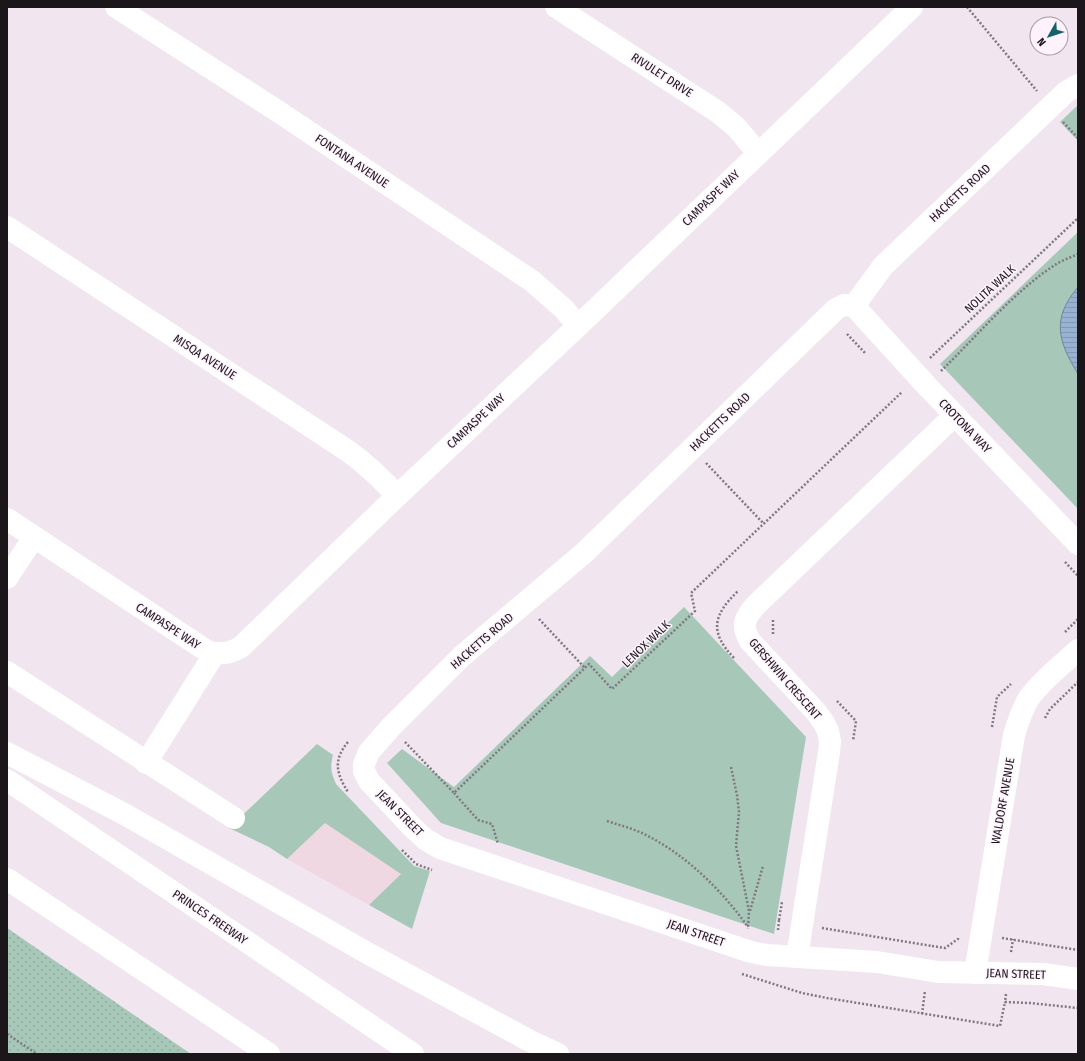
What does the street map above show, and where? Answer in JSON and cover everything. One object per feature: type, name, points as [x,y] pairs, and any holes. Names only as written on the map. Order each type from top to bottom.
[{"type":"main road","name":"FONTANA AVENUE","points":[[116,7],[279,112],[532,281],[564,309],[578,326]]},
{"type":"main road","name":"RIVULET DRIVE","points":[[556,7],[718,112],[736,127],[758,154]]},
{"type":"main road","name":"CAMPASPE WAY","points":[[7,519],[207,651],[223,654],[241,647],[397,496],[578,326],[912,7]]},
{"type":"main road","name":"HACKETTS ROAD","points":[[364,764],[369,752],[391,727],[462,656],[584,553],[836,309],[844,305],[854,306],[883,266],[1066,92],[1078,85]]},
{"type":"main road","name":"MISQA AVENUE","points":[[7,227],[348,451],[365,463],[397,496]]},
{"type":"main road","name":"CROTONA WAY","points":[[854,306],[920,379],[1078,544]]},
{"type":"main road","name":"GERSHWIN CRESCENT","points":[[797,957],[812,927],[830,741],[828,731],[816,713],[750,641],[746,633],[745,622],[748,614],[756,605],[956,415]]},
{"type":"main road","points":[[7,578],[34,537]]},
{"type":"main road","name":"WALDORF AVENUE","points":[[975,973],[1014,735],[1018,721],[1022,710],[1038,688],[1078,650]]},
{"type":"main road","points":[[146,763],[214,653]]},
{"type":"main road","points":[[7,672],[146,763],[234,818]]},
{"type":"main road","points":[[7,754],[126,815],[369,954],[530,1041],[558,1054]]},
{"type":"main road","name":"JEAN STREET","points":[[364,764],[364,771],[368,781],[413,828],[425,839],[440,848],[741,948],[768,955],[864,960],[938,972],[1043,974],[1078,979]]},
{"type":"main road","name":"PRINCES FREEWAY","points":[[7,780],[413,1054]]},
{"type":"main road","points":[[7,879],[269,1054]]},
{"type":"path","points":[[967,7],[1023,73],[1050,108],[1078,138]]},
{"type":"path","name":"NOLITA WALK","points":[[920,379],[1078,218]]},
{"type":"path","points":[[920,379],[1043,274],[1059,262],[1078,254]]},
{"type":"path","name":"LENOX WALK","points":[[585,668],[589,664],[612,690],[695,611],[691,593],[902,392],[908,397]]},
{"type":"path","points":[[692,449],[764,524]]},
{"type":"path","points":[[736,660],[720,640],[717,630],[717,621],[723,606],[740,589]]},
{"type":"path","points":[[454,793],[585,668],[524,604]]},
{"type":"path","points":[[773,619],[772,634],[778,639]]},
{"type":"path","points":[[1043,721],[1050,709],[1078,682]]},
{"type":"path","points":[[835,699],[856,721],[852,744]]},
{"type":"path","points":[[391,727],[478,820],[492,824],[498,844],[491,842]]},
{"type":"path","points":[[731,768],[739,812],[736,846],[749,911]]},
{"type":"path","points":[[607,821],[642,833],[678,856],[697,871],[733,906],[748,927]]},
{"type":"path","points":[[741,948],[748,927],[749,911],[763,866]]},
{"type":"path","points":[[777,934],[783,897]]},
{"type":"path","points":[[779,920],[812,927],[932,946]]},
{"type":"path","points":[[812,927],[823,920]]},
{"type":"path","points":[[742,925],[755,930]]},
{"type":"path","points":[[7,1034],[37,1054]]},
{"type":"shaded area","points":[[325,823],[402,874],[369,905],[287,859]]},
{"type":"green space","points":[[1078,105],[1078,141],[1060,122]]},
{"type":"green space","points":[[1078,232],[1078,509],[940,364]]},
{"type":"green space","points":[[684,607],[806,737],[774,934],[441,823],[387,763],[402,749],[454,787],[590,656],[612,677]]},
{"type":"green space","points":[[317,744],[333,755],[332,770],[336,784],[414,866],[430,871],[412,929],[369,905],[401,874],[325,823],[287,859],[269,847],[229,828]]},
{"type":"green space","points":[[7,928],[191,1054],[7,1054]]},
{"type":"water","points":[[1078,287],[1078,374],[1066,351],[1060,330],[1064,309]]}]
